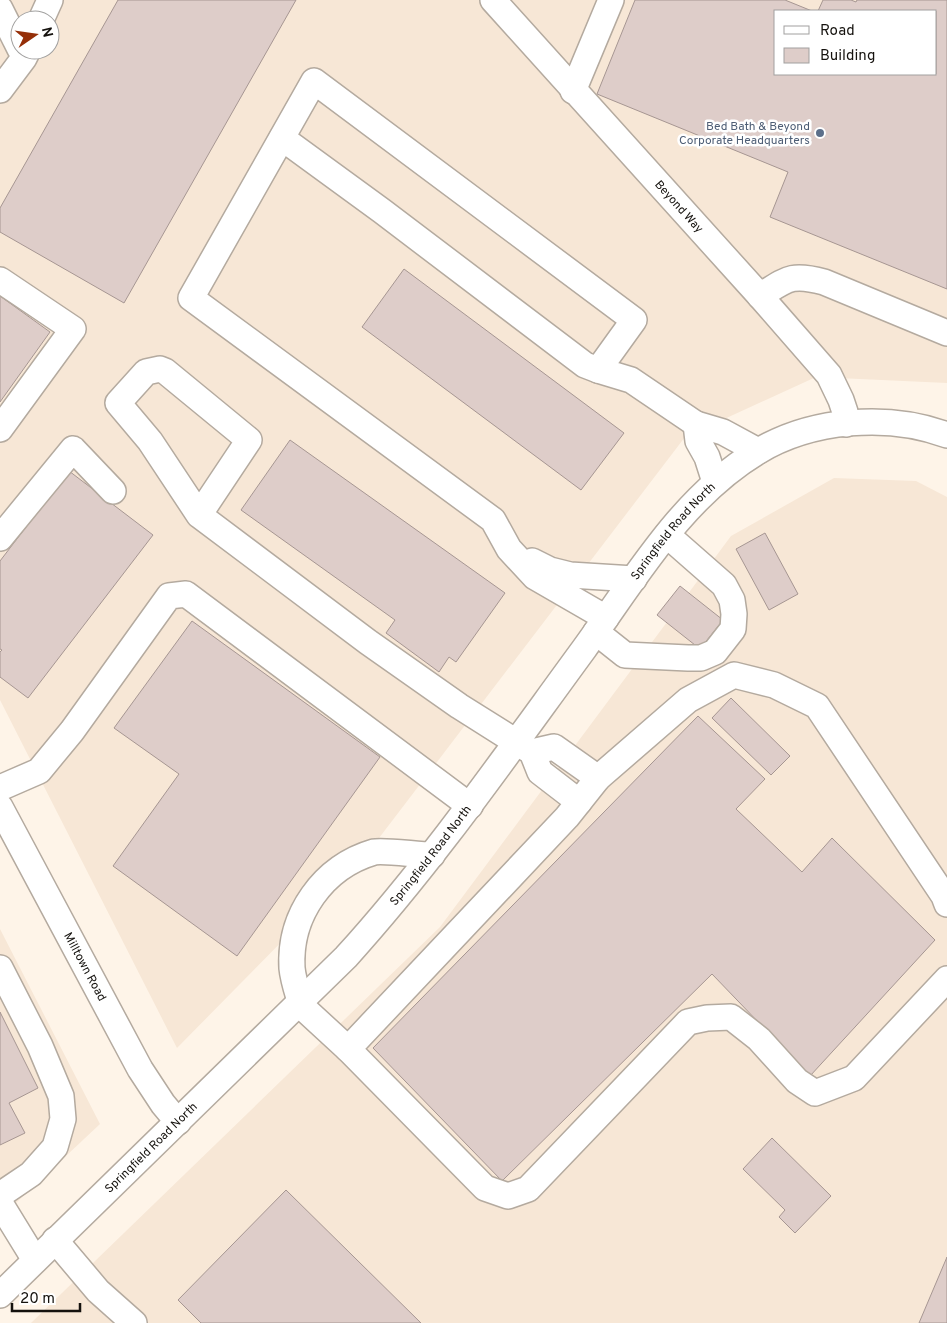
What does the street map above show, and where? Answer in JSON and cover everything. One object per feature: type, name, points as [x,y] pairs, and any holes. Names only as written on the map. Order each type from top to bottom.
[{"type":"street","name":"Beyond Way","points":[[493,0],[573,91],[760,296],[833,382],[845,412],[846,424]]},
{"type":"street","points":[[573,91],[612,0]]},
{"type":"street","points":[[0,8],[10,27]]},
{"type":"street","points":[[0,90],[18,60]]},
{"type":"street","points":[[598,370],[634,320],[314,81],[192,298],[493,520],[509,549],[535,577],[601,625],[625,655],[701,658],[715,652],[733,629],[734,614],[732,600],[724,585],[667,535]]},
{"type":"street","points":[[282,138],[382,211],[585,365],[631,380],[696,424],[723,432],[758,451]]},
{"type":"street","points":[[760,296],[788,278],[805,277],[824,282],[947,333]]},
{"type":"street","points":[[0,280],[73,328],[0,429]]},
{"type":"street","points":[[199,515],[249,440],[165,372],[160,369],[146,372],[118,403],[150,441],[199,515],[368,642],[524,748],[540,772],[579,802]]},
{"type":"street","name":"Springfield Road North","points":[[0,1295],[346,957],[379,920],[470,806],[524,748],[601,625],[634,579],[680,518],[715,482],[758,451],[792,435],[825,427],[862,422],[892,422],[921,427],[947,435]]},
{"type":"street","points":[[696,424],[698,441],[707,456],[715,482]]},
{"type":"street","points":[[0,538],[73,450],[113,491]]},
{"type":"street","points":[[509,549],[550,570],[570,575],[634,579]]},
{"type":"street","points":[[0,788],[40,771],[72,731],[169,596],[186,594],[470,806]]},
{"type":"street","points":[[348,1049],[567,817],[598,778],[688,700],[734,675],[774,685],[817,706],[944,896],[947,904]]},
{"type":"street","points":[[524,748],[554,746],[598,778]]},
{"type":"street","name":"Milltown Road","points":[[0,807],[140,1069],[163,1104],[178,1122]]},
{"type":"street","points":[[432,855],[376,852],[344,865],[321,884],[301,914],[294,938],[292,969],[299,1002],[485,1188],[508,1196],[528,1189],[688,1022],[707,1018],[731,1017],[759,1039],[796,1081],[815,1093],[854,1078],[947,979]]},
{"type":"street","points":[[0,968],[40,1046],[61,1096],[63,1119],[55,1147],[31,1174],[0,1195]]},
{"type":"street","points":[[0,1203],[35,1260]]},
{"type":"street","points":[[55,1240],[98,1291],[134,1323]]},
{"type":"shaded area","points":[[0,0],[947,0],[947,383],[816,377],[685,437],[363,859],[177,1048],[0,700]]},
{"type":"shaded area","points":[[834,478],[916,481],[947,497],[947,1323],[31,1323],[440,927],[731,536]]},
{"type":"shaded area","points":[[0,929],[100,1124],[0,1218]]},
{"type":"building","points":[[118,0],[296,0],[124,303],[0,232],[0,208]]},
{"type":"building","name":"Bed Bath & Beyond Corporate Headquarters","points":[[635,0],[785,0],[810,10],[774,10],[774,75],[937,75],[937,10],[818,10],[823,0],[851,0],[856,2],[857,0],[947,0],[947,289],[770,217],[788,172],[597,94]]},
{"type":"building","points":[[404,269],[624,433],[581,490],[362,327]]},
{"type":"building","points":[[0,296],[50,332],[0,402]]},
{"type":"building","points":[[290,440],[505,593],[456,662],[449,657],[439,672],[386,633],[395,620],[241,510]]},
{"type":"building","points":[[69,471],[153,535],[28,698],[0,677],[0,652],[2,650],[0,649],[0,561]]},
{"type":"building","points":[[765,533],[798,594],[769,610],[736,549]]},
{"type":"building","points":[[680,586],[723,620],[700,649],[657,615]]},
{"type":"building","points":[[192,621],[380,757],[237,956],[113,866],[179,774],[114,728]]},
{"type":"building","points":[[731,698],[790,756],[771,775],[712,718]]},
{"type":"building","points":[[698,716],[765,779],[736,809],[802,872],[832,838],[935,940],[810,1076],[712,974],[502,1181],[373,1048]]},
{"type":"building","points":[[0,1012],[38,1088],[9,1103],[25,1133],[0,1145]]},
{"type":"building","points":[[772,1138],[831,1196],[795,1233],[779,1217],[785,1210],[743,1169]]},
{"type":"building","points":[[286,1190],[421,1323],[201,1323],[178,1300]]},
{"type":"building","points":[[947,1257],[947,1323],[919,1323]]},
{"type":"place","name":"Bed Bath & Beyond Corporate Headquarters","points":[[820,133]]}]
